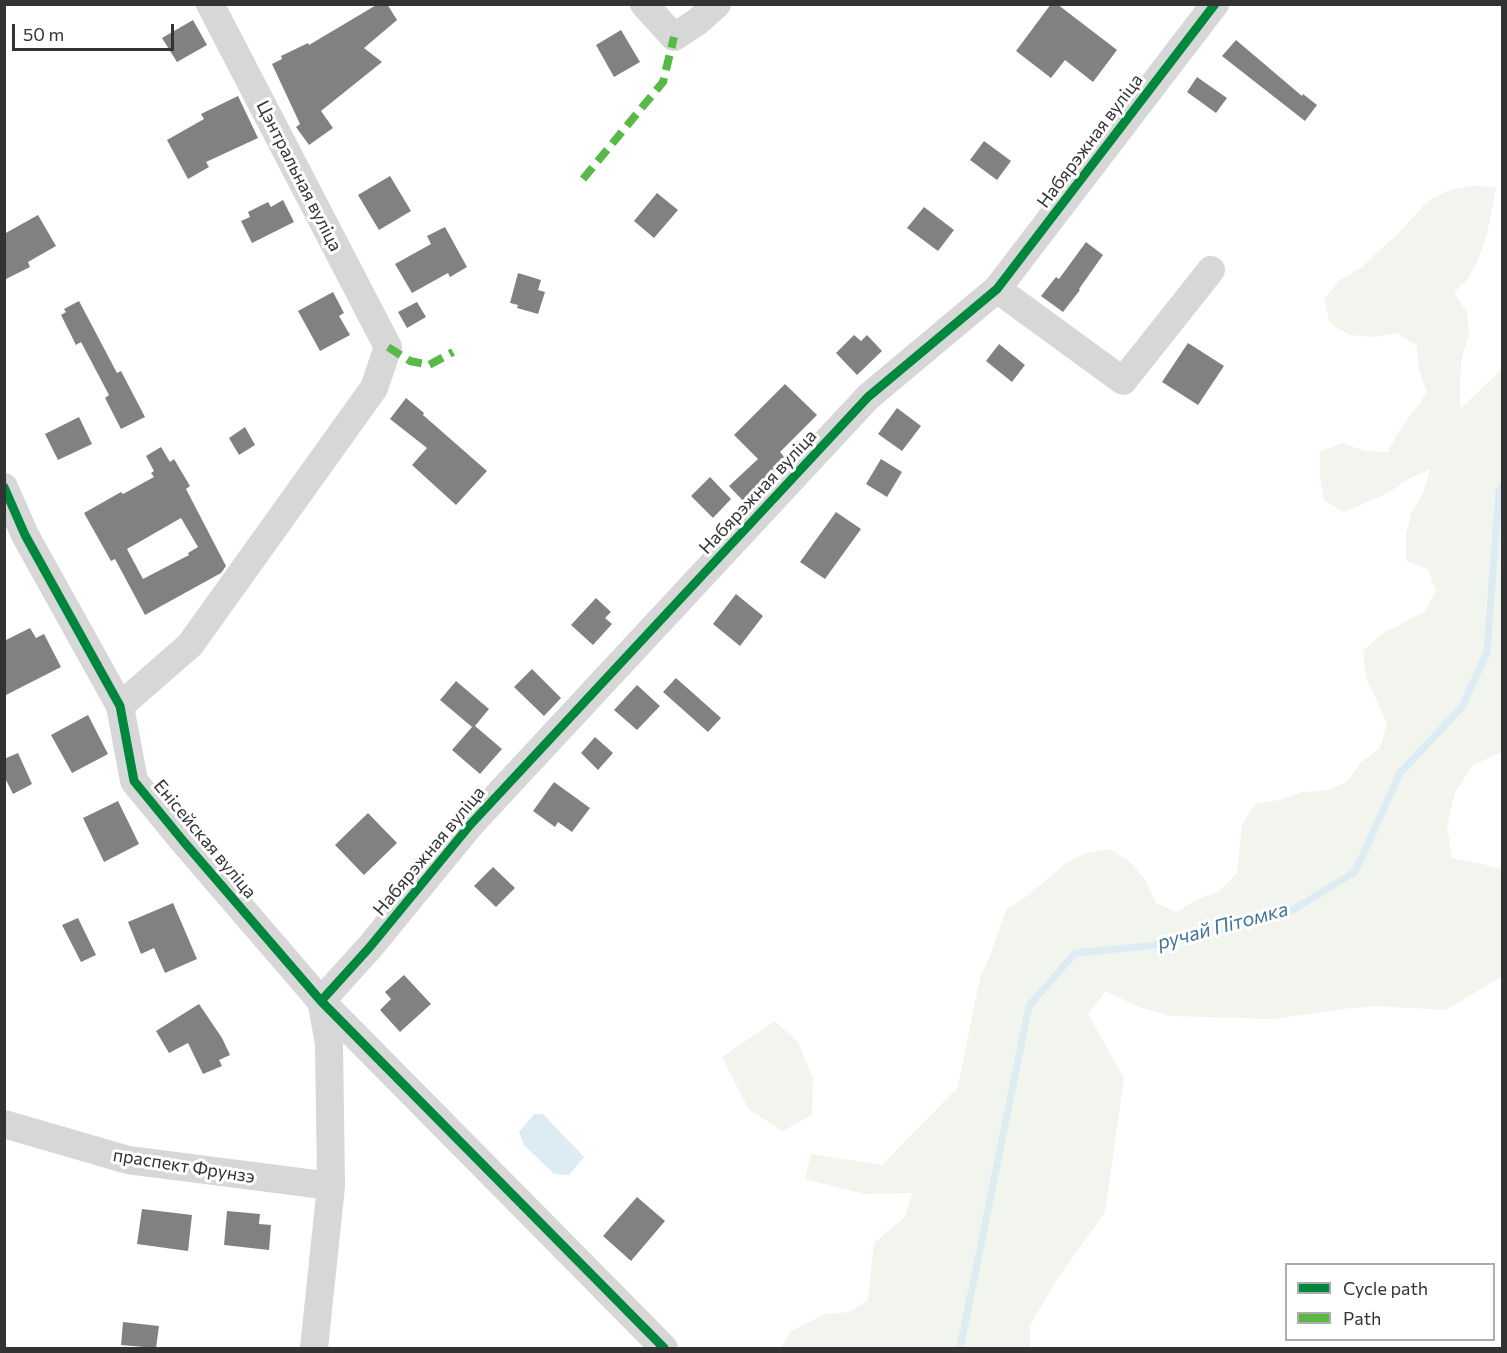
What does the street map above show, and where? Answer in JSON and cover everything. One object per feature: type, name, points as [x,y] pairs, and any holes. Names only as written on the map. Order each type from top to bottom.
[{"type":"street","name":"Цэнтральная вуліца","points":[[120,706],[190,645],[374,388],[388,347],[210,4]]},
{"type":"street","points":[[644,4],[674,37],[697,22],[717,4]]},
{"type":"street","name":"Набярэжная вуліца","points":[[321,1000],[369,948],[470,825],[868,397],[997,290],[1215,4]]},
{"type":"street","points":[[997,290],[1122,381],[1211,270]]},
{"type":"street","name":"Енісейская вуліца","points":[[4,487],[25,535],[120,706],[134,781],[321,1000],[664,1348]]},
{"type":"street","points":[[314,1348],[331,1186],[329,1043],[321,1000]]},
{"type":"street","name":"праспект Фрунзэ","points":[[4,1124],[128,1160],[331,1186]]},
{"type":"shaded area","points":[[1473,186],[1496,187],[1487,232],[1476,265],[1454,293],[1467,312],[1469,335],[1462,357],[1460,409],[1499,372],[1502,366],[1502,752],[1473,765],[1455,793],[1447,825],[1452,858],[1502,870],[1502,976],[1446,1010],[1376,1006],[1274,1019],[1171,1016],[1139,1007],[1105,991],[1088,1014],[1124,1078],[1105,1212],[1058,1278],[1030,1325],[1030,1348],[781,1348],[791,1331],[825,1314],[850,1312],[868,1300],[874,1243],[905,1217],[912,1193],[865,1194],[805,1179],[811,1154],[882,1165],[957,1088],[980,978],[1006,910],[1027,896],[1064,865],[1084,854],[1109,849],[1130,862],[1145,880],[1156,903],[1176,912],[1196,900],[1219,891],[1237,874],[1242,825],[1255,804],[1279,800],[1302,792],[1325,791],[1347,782],[1361,762],[1380,748],[1387,724],[1366,677],[1363,651],[1380,635],[1424,612],[1436,591],[1428,569],[1406,561],[1406,535],[1412,512],[1424,491],[1430,469],[1408,479],[1388,493],[1344,512],[1324,500],[1320,476],[1320,452],[1342,443],[1365,451],[1388,452],[1399,431],[1427,393],[1419,370],[1417,346],[1397,333],[1374,337],[1350,335],[1330,323],[1324,300],[1340,280],[1361,268],[1395,237],[1428,201],[1450,190]]},
{"type":"shaded area","points":[[775,1021],[798,1042],[813,1079],[812,1115],[783,1131],[749,1110],[722,1057]]},
{"type":"shaded area","points":[[534,1114],[543,1114],[584,1157],[569,1175],[554,1174],[524,1145],[519,1132]]},
{"type":"building","points":[[378,4],[387,4],[397,20],[364,48],[382,62],[321,111],[333,128],[309,145],[296,127],[300,124],[272,64],[282,59],[281,56],[308,43],[309,45]]},
{"type":"building","points":[[1051,4],[1057,4],[1117,50],[1093,82],[1065,60],[1051,78],[1016,51]]},
{"type":"building","points":[[193,20],[207,45],[177,62],[162,38]]},
{"type":"building","points":[[621,30],[640,62],[614,77],[596,45]]},
{"type":"building","points":[[1236,40],[1302,96],[1303,94],[1317,105],[1305,121],[1222,56]]},
{"type":"building","points":[[1197,77],[1227,98],[1216,113],[1187,92]]},
{"type":"building","points":[[238,96],[258,138],[206,162],[209,167],[188,179],[167,140],[204,119],[201,114]]},
{"type":"building","points":[[984,141],[1011,161],[997,180],[970,160]]},
{"type":"building","points":[[390,176],[411,211],[379,230],[358,195]]},
{"type":"building","points":[[657,193],[678,210],[654,238],[634,221]]},
{"type":"building","points":[[283,200],[294,222],[252,243],[241,221],[250,217],[248,212],[268,202],[271,207]]},
{"type":"building","points":[[924,207],[954,230],[938,251],[907,228]]},
{"type":"building","points":[[38,215],[56,246],[28,262],[30,267],[4,280],[4,234]]},
{"type":"building","points":[[445,227],[467,267],[450,277],[448,273],[412,293],[395,264],[431,244],[427,236]]},
{"type":"building","points":[[1086,242],[1103,255],[1063,312],[1041,296],[1056,277],[1059,279]]},
{"type":"building","points":[[518,273],[541,280],[538,290],[545,292],[538,314],[517,308],[518,305],[510,303]]},
{"type":"building","points":[[333,292],[344,313],[339,316],[350,335],[320,351],[298,311]]},
{"type":"building","points":[[79,301],[117,373],[121,371],[145,417],[121,429],[105,398],[109,395],[81,342],[76,345],[61,315],[66,312],[64,309]]},
{"type":"building","points":[[417,302],[426,317],[407,328],[398,312]]},
{"type":"building","points":[[854,335],[861,341],[867,335],[882,351],[857,375],[836,353]]},
{"type":"building","points":[[1188,343],[1224,366],[1198,405],[1162,382]]},
{"type":"building","points":[[999,344],[1025,365],[1012,382],[986,361]]},
{"type":"building","points":[[785,384],[817,415],[780,452],[787,460],[746,504],[729,486],[758,459],[734,435]]},
{"type":"building","points":[[406,398],[487,471],[456,505],[412,465],[427,448],[390,419]]},
{"type":"building","points":[[897,408],[921,426],[902,451],[878,434]]},
{"type":"building","points":[[79,417],[92,444],[58,460],[45,434]]},
{"type":"building","points":[[245,427],[255,445],[239,455],[229,438]]},
{"type":"building","points":[[161,447],[170,462],[174,459],[190,486],[186,489],[226,566],[221,573],[145,615],[115,559],[111,561],[84,513],[154,477],[151,473],[154,471],[146,456]],"holes":[[[181,518],[198,547],[188,553],[189,555],[143,579],[127,549]]]},
{"type":"building","points":[[881,459],[902,472],[887,497],[866,484]]},
{"type":"building","points":[[710,477],[731,499],[713,518],[691,496]]},
{"type":"building","points":[[836,512],[861,529],[825,579],[800,562]]},
{"type":"building","points":[[736,594],[763,616],[740,646],[713,624]]},
{"type":"building","points":[[596,598],[611,612],[605,618],[612,624],[593,645],[571,625]]},
{"type":"building","points":[[30,628],[36,638],[44,634],[61,667],[4,696],[4,641]]},
{"type":"building","points":[[532,669],[561,698],[544,716],[514,687]]},
{"type":"building","points":[[676,678],[721,718],[708,732],[663,692]]},
{"type":"building","points":[[456,681],[489,709],[475,726],[502,749],[480,774],[452,750],[472,727],[440,700]]},
{"type":"building","points":[[637,685],[660,706],[637,730],[614,710]]},
{"type":"building","points":[[88,715],[108,754],[72,773],[51,735]]},
{"type":"building","points":[[595,737],[613,753],[598,770],[581,753]]},
{"type":"building","points":[[18,753],[32,784],[13,794],[4,776],[4,759]]},
{"type":"building","points":[[554,782],[590,808],[572,832],[558,822],[555,827],[533,811]]},
{"type":"building","points":[[118,801],[139,844],[104,862],[83,818]]},
{"type":"building","points":[[368,813],[397,843],[364,875],[335,845]]},
{"type":"building","points":[[493,867],[515,888],[496,907],[474,886]]},
{"type":"building","points":[[173,903],[197,959],[165,973],[154,948],[141,954],[128,922]]},
{"type":"building","points":[[78,918],[96,955],[81,962],[62,925]]},
{"type":"building","points":[[404,975],[431,1004],[400,1032],[380,1010],[391,999],[385,992]]},
{"type":"building","points":[[199,1004],[222,1038],[230,1055],[219,1060],[222,1066],[203,1074],[188,1043],[169,1053],[156,1031]]},
{"type":"building","points":[[637,1197],[665,1221],[631,1261],[603,1236]]},
{"type":"building","points":[[142,1209],[192,1215],[188,1251],[137,1244]]},
{"type":"building","points":[[227,1211],[260,1214],[259,1224],[271,1225],[269,1250],[224,1245]]},
{"type":"building","points":[[123,1322],[159,1326],[156,1348],[121,1345]]},
{"type":"waterway","name":"ручай Пітомка","points":[[960,1348],[1029,1006],[1075,953],[1149,946],[1286,914],[1355,872],[1400,773],[1462,707],[1487,652],[1499,491],[1502,486]]},
{"type":"marked path","points":[[583,179],[663,82],[674,37]]},
{"type":"marked path","points":[[388,347],[410,361],[429,365],[453,352]]},
{"type":"cycle path","points":[[321,1001],[369,948],[470,825],[868,397],[997,289],[1215,4]]},
{"type":"cycle path","points":[[4,487],[25,535],[120,706],[134,781],[321,1001],[664,1348]]}]
